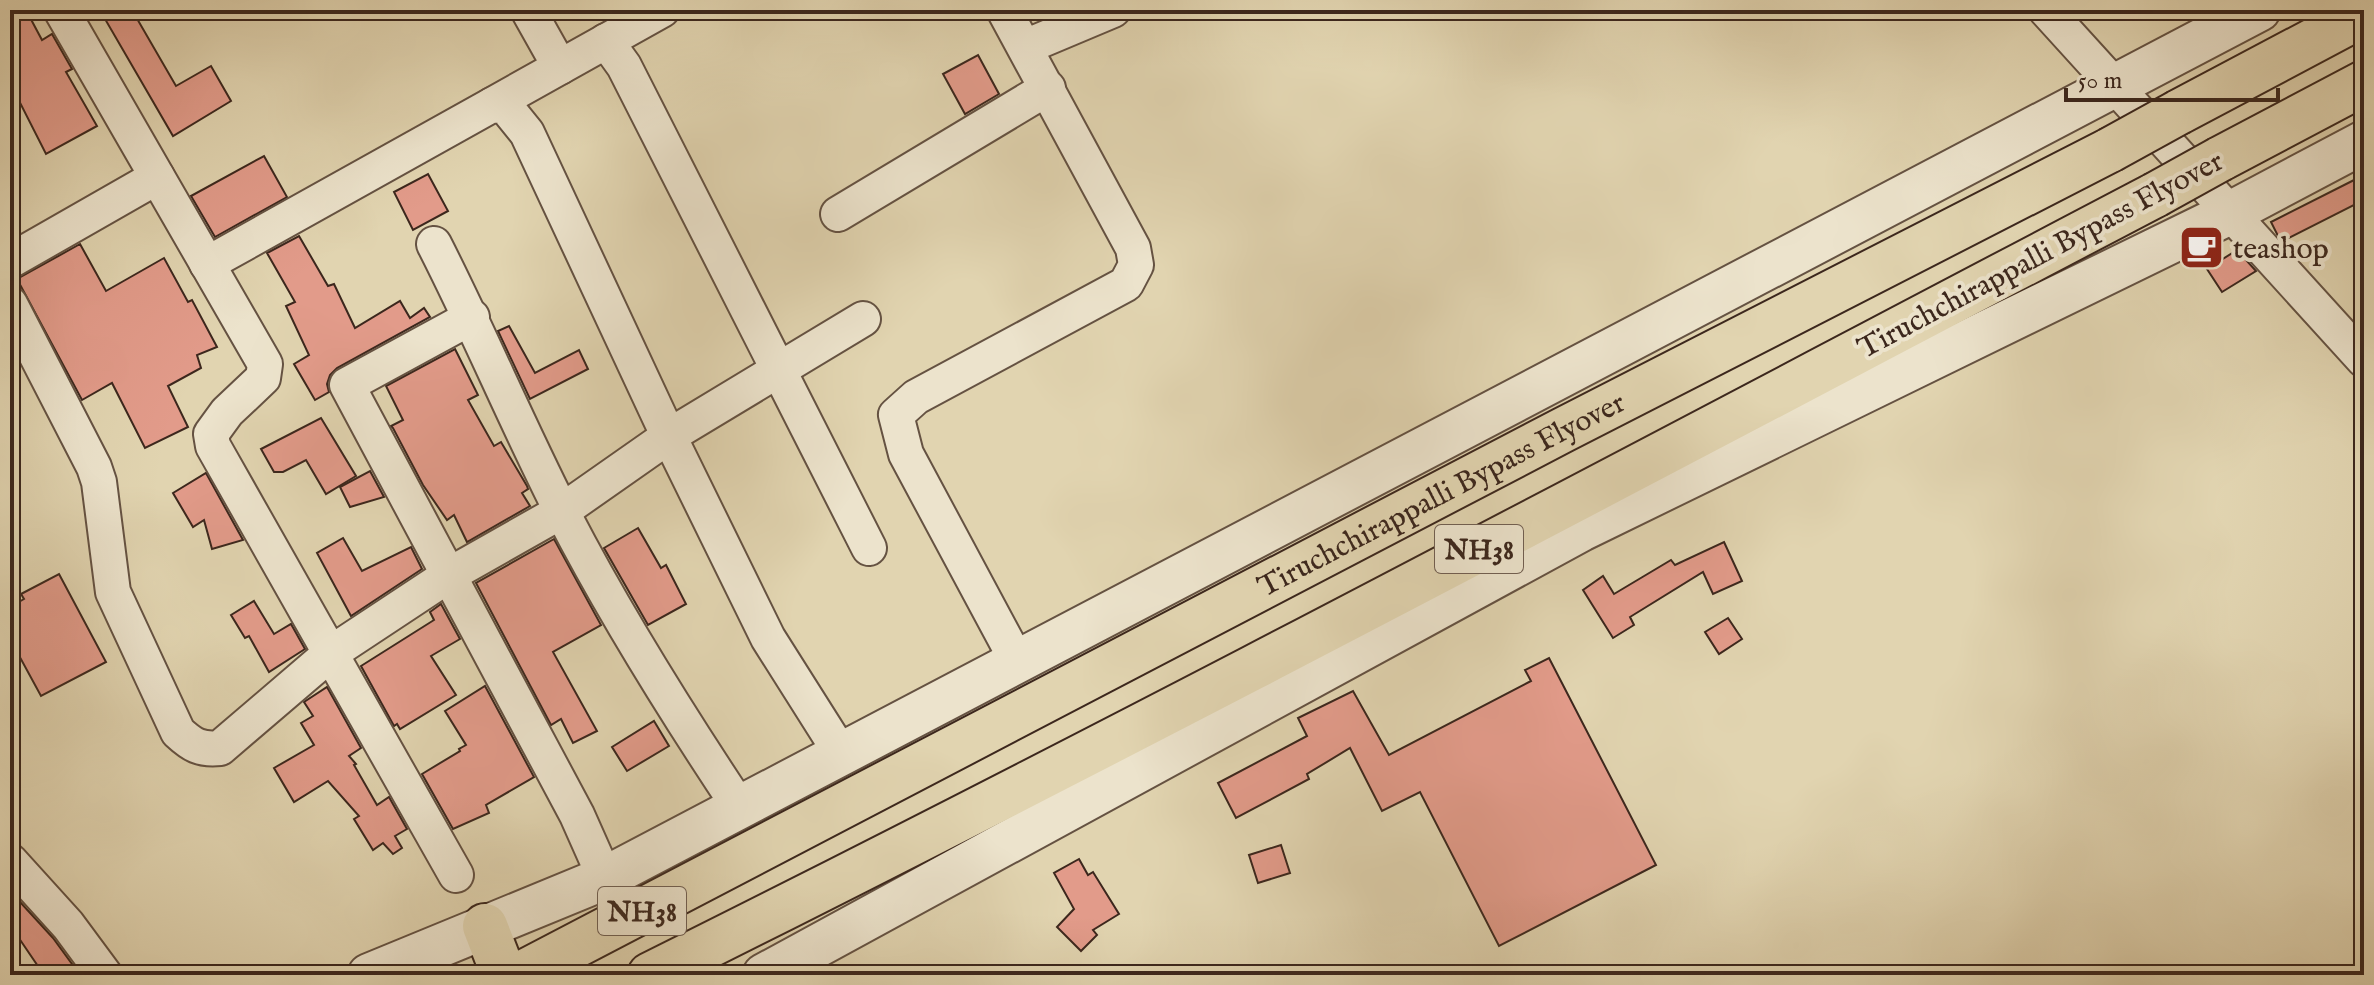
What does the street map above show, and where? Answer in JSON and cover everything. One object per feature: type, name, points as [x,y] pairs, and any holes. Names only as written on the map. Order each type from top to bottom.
[{"type":"highway","name":"Tiruchchirappalli Bypass Flyover","points":[[519,975],[1563,430],[2110,150],[2364,14]]},
{"type":"highway","name":"Tiruchchirappalli Bypass Flyover","points":[[650,975],[802,900],[1561,507],[2364,83]]},
{"type":"highway","points":[[485,926],[504,975]]},
{"type":"street","points":[[61,10],[263,357],[266,369],[263,378],[227,412],[211,434],[210,441],[456,875]]},
{"type":"street","points":[[528,10],[560,67]]},
{"type":"street","points":[[207,264],[662,10]]},
{"type":"street","points":[[1004,10],[1133,248],[1136,265],[1126,284],[916,397],[896,415],[906,454],[1017,661]]},
{"type":"street","points":[[1025,47],[1113,10]]},
{"type":"street","points":[[2046,10],[2364,360]]},
{"type":"street","points":[[369,975],[605,878],[2259,10]]},
{"type":"street","points":[[606,41],[624,66],[869,548]]},
{"type":"street","points":[[838,214],[1048,88]]},
{"type":"street","points":[[492,105],[506,107],[527,133],[768,638],[842,755]]},
{"type":"street","points":[[764,975],[1581,530],[2230,213],[2364,142]]},
{"type":"street","points":[[10,261],[157,177]]},
{"type":"street","points":[[434,244],[472,317],[562,511],[657,683],[740,808]]},
{"type":"street","points":[[10,304],[94,467],[99,482],[113,592],[178,732],[193,746],[207,749],[220,748],[331,653],[449,575],[562,511],[669,436],[863,319]]},
{"type":"street","points":[[472,317],[347,385],[577,815],[605,878]]},
{"type":"street","points":[[10,861],[68,925],[105,975]]},
{"type":"building","points":[[10,10],[26,10],[42,40],[52,34],[72,69],[66,72],[97,126],[46,154],[10,83]]},
{"type":"building","points":[[122,10],[132,10],[176,86],[211,66],[231,101],[173,136],[105,19]]},
{"type":"building","points":[[978,55],[999,94],[965,114],[943,74]]},
{"type":"building","points":[[264,156],[287,197],[215,237],[191,196]]},
{"type":"building","points":[[428,174],[448,211],[413,230],[394,192]]},
{"type":"building","points":[[2364,175],[2364,200],[2283,241],[2278,236],[2271,222]]},
{"type":"building","points":[[299,236],[328,286],[334,284],[355,328],[400,301],[410,318],[424,308],[430,317],[337,368],[327,384],[329,392],[315,400],[294,364],[309,355],[286,306],[295,302],[267,253]]},
{"type":"building","points":[[80,244],[106,291],[164,258],[188,302],[192,300],[217,347],[197,355],[201,368],[168,386],[188,427],[145,448],[112,383],[82,400],[17,279]]},
{"type":"building","points":[[2237,250],[2256,271],[2222,292],[2207,269]]},
{"type":"building","points":[[509,326],[535,373],[579,350],[588,369],[530,399],[498,331]]},
{"type":"building","points":[[455,349],[478,395],[468,400],[494,446],[501,442],[527,486],[528,489],[522,493],[530,506],[467,542],[454,515],[447,520],[423,485],[391,426],[403,420],[386,386]]},
{"type":"building","points":[[321,418],[356,476],[326,494],[306,460],[283,472],[274,472],[261,449]]},
{"type":"building","points":[[370,471],[384,497],[350,507],[340,487]]},
{"type":"building","points":[[206,473],[243,540],[212,549],[204,520],[193,527],[173,493]]},
{"type":"building","points":[[638,528],[661,568],[666,565],[686,604],[648,625],[604,548]]},
{"type":"building","points":[[343,538],[362,571],[411,547],[422,569],[351,616],[317,553]]},
{"type":"building","points":[[554,539],[601,625],[553,652],[597,731],[573,743],[561,719],[551,725],[476,583]]},
{"type":"building","points":[[1724,542],[1742,581],[1713,594],[1703,572],[1630,617],[1634,625],[1613,638],[1583,590],[1603,576],[1614,594],[1671,560],[1675,565]]},
{"type":"building","points":[[59,574],[106,662],[41,696],[10,639],[10,607],[24,599],[21,594]]},
{"type":"building","points":[[254,601],[274,634],[291,624],[305,649],[269,672],[249,636],[245,638],[231,615]]},
{"type":"building","points":[[441,604],[460,639],[431,656],[456,695],[400,729],[397,724],[394,726],[361,666],[434,620],[430,612]]},
{"type":"building","points":[[1728,618],[1742,639],[1719,654],[1705,632]]},
{"type":"building","points":[[1549,658],[1656,865],[1499,946],[1420,792],[1382,811],[1350,748],[1307,774],[1309,779],[1236,818],[1218,783],[1307,736],[1298,718],[1353,691],[1389,755],[1531,681],[1525,670]]},
{"type":"building","points":[[485,686],[534,777],[486,805],[489,813],[453,829],[422,774],[466,745],[445,711]]},
{"type":"building","points":[[327,687],[361,748],[349,756],[354,765],[377,805],[389,797],[407,829],[395,836],[402,848],[393,854],[383,843],[373,850],[354,819],[359,816],[328,781],[294,802],[274,768],[314,745],[301,723],[313,716],[304,702]]},
{"type":"building","points":[[654,721],[669,746],[627,771],[612,747]]},
{"type":"building","points":[[1281,845],[1290,873],[1258,883],[1249,855]]},
{"type":"building","points":[[1079,859],[1088,875],[1093,872],[1119,914],[1093,930],[1097,935],[1081,951],[1057,927],[1074,909],[1054,873]]},
{"type":"building","points":[[10,891],[53,938],[80,975],[44,975],[10,925]]},
{"type":"place","name":"teashop","points":[[2202,248]]}]
